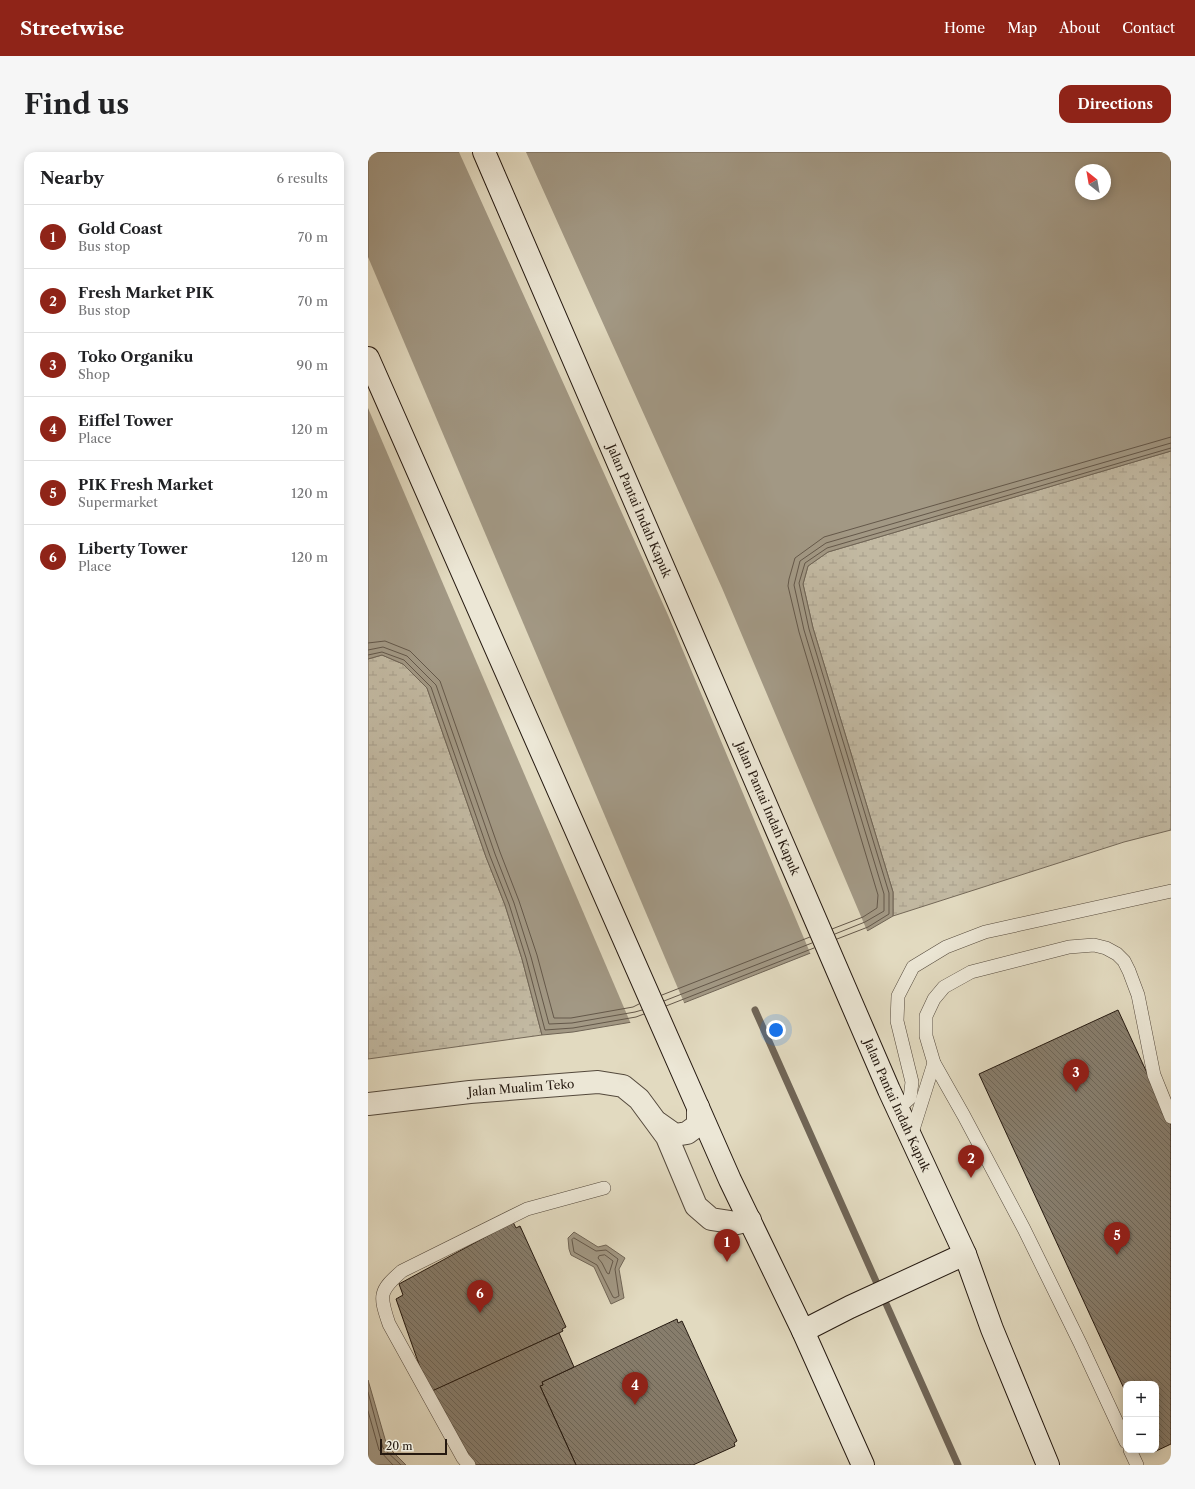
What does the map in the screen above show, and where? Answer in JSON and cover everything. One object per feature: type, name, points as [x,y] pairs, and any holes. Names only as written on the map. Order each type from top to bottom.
[{"type":"main road","name":"Jalan Pantai Indah Kapuk","points":[[484,152],[894,1099],[965,1254],[992,1329],[1048,1465]]},
{"type":"main road","points":[[368,358],[730,1180],[804,1331],[863,1465]]},
{"type":"main road","name":"Jalan Mualim Teko","points":[[368,1104],[470,1092],[598,1082],[623,1086],[639,1098],[667,1137],[696,1206],[711,1219],[737,1223],[750,1220]]},
{"type":"main road","name":"Jalan Mualim Teko","points":[[658,1123],[674,1135],[687,1133],[698,1125],[698,1107]]},
{"type":"main road","points":[[804,1331],[850,1307],[965,1254]]},
{"type":"lane","points":[[894,1099],[910,1098],[912,1082],[897,1021],[898,996],[913,967],[946,946],[985,932],[1165,892]]},
{"type":"lane","points":[[1123,1436],[1080,1343],[1024,1230],[964,1116],[934,1063],[926,1036],[926,1016],[934,999],[944,986],[971,972],[1069,948],[1094,945],[1106,948],[1124,960],[1129,971],[1138,995],[1154,1075],[1171,1117]]},
{"type":"lane","points":[[911,1136],[934,1063]]},
{"type":"lane","points":[[469,1465],[463,1458],[389,1324],[383,1307],[383,1294],[388,1284],[402,1271],[527,1209],[604,1188]]},
{"type":"lane","points":[[1131,1453],[1137,1465]]},
{"type":"green space","points":[[1171,451],[1171,830],[1124,842],[893,916],[893,892],[813,628],[803,584],[808,566],[828,552]]},
{"type":"green space","points":[[382,655],[403,664],[427,688],[486,857],[505,905],[522,959],[542,1035],[368,1059],[368,659]]},
{"type":"water","points":[[368,152],[1171,152],[1171,451],[828,552],[808,566],[803,584],[813,628],[893,892],[893,916],[869,930],[638,1021],[573,1032],[542,1035],[522,959],[505,905],[486,857],[427,688],[403,664],[382,655],[368,659]]},
{"type":"water","points":[[574,1232],[598,1247],[606,1245],[625,1258],[619,1269],[624,1298],[611,1304],[594,1267],[571,1255],[568,1238]]},
{"type":"water","points":[[368,1380],[387,1446],[406,1465],[368,1465]]},
{"type":"pier","points":[[459,152],[526,152],[722,588],[868,933],[811,955],[668,615]]},
{"type":"pier","points":[[368,257],[685,1005],[638,1023],[631,1024],[368,408]]},
{"type":"building","points":[[1118,1010],[1171,1125],[1171,1444],[1159,1450],[1159,1381],[1123,1381],[1123,1386],[979,1074]]},
{"type":"building","points":[[513,1222],[516,1228],[520,1226],[566,1327],[559,1333],[431,1392],[428,1390],[396,1299],[403,1295],[399,1284]]},
{"type":"building","points":[[677,1319],[678,1323],[682,1321],[737,1441],[734,1443],[735,1446],[693,1465],[576,1465],[540,1386],[543,1385],[542,1382]]},
{"type":"building","points":[[559,1333],[574,1367],[542,1382],[543,1385],[540,1386],[576,1465],[474,1465],[432,1391]]},
{"type":"waterway","points":[[755,1010],[958,1465]]},
{"type":"place","name":"Toko Organiku","points":[[1076,1092]]},
{"type":"place","name":"Fresh Market PIK","points":[[971,1178]]},
{"type":"place","name":"PIK Fresh Market","points":[[1117,1255]]},
{"type":"place","name":"Gold Coast","points":[[727,1262]]},
{"type":"place","name":"Liberty Tower","points":[[480,1313]]},
{"type":"place","name":"Eiffel Tower","points":[[635,1405]]}]
